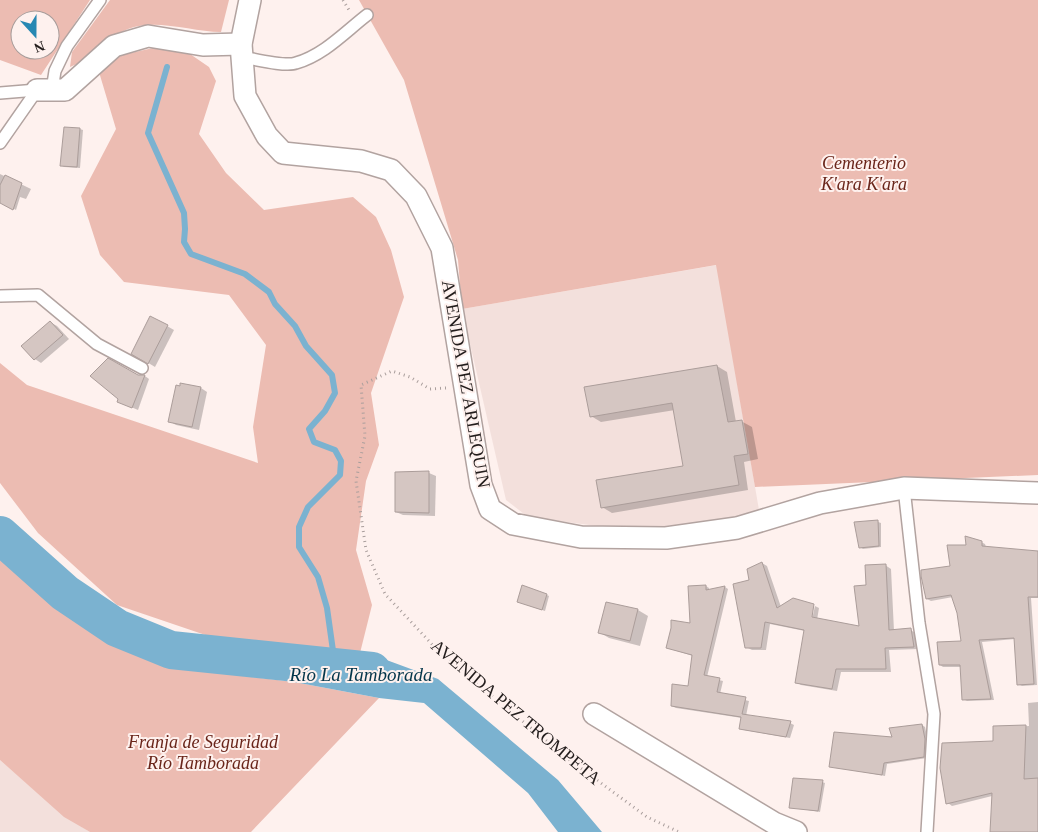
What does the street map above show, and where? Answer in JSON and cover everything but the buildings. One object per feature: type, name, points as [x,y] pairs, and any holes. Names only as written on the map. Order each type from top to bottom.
[{"type":"street","name":"AVENIDA PEZ ARLEQUIN","points":[[250,0],[242,51],[245,96],[267,136],[283,153],[361,160],[391,170],[416,196],[442,248],[481,485],[490,509],[513,524],[581,537],[666,538],[737,528],[820,503],[904,488],[1038,493]]},
{"type":"street","points":[[45,90],[65,90],[114,46],[148,36],[242,51]]},
{"type":"street","points":[[594,714],[774,823],[796,832]]},
{"type":"lane","points":[[0,143],[45,90],[67,46],[100,0]]},
{"type":"lane","points":[[242,51],[266,62],[295,64],[327,48],[367,14]]},
{"type":"lane","points":[[0,93],[45,90]]},
{"type":"lane","points":[[0,296],[38,295],[97,344],[142,368]]},
{"type":"lane","points":[[904,488],[919,623],[934,714],[927,832]]},
{"type":"path","name":"AVENIDA PEZ TROMPETA","points":[[465,388],[430,388],[410,377],[392,371],[361,385],[365,436],[356,481],[366,550],[384,594],[442,655],[571,761],[648,817],[679,832]]},
{"type":"shaded area","points":[[717,265],[760,516],[628,530],[528,517],[506,500],[462,309]]},
{"type":"shaded area","points":[[0,760],[64,816],[90,832],[0,832]]},
{"type":"green space","points":[[0,0],[90,0],[60,46],[60,10],[10,10],[10,60],[51,60],[41,75],[0,60]]},
{"type":"green space","points":[[110,0],[229,0],[221,32],[162,25],[139,26],[115,35],[90,56],[70,67],[72,52]]},
{"type":"green space","name":"Cementerio K'ara K'ara","points":[[359,0],[1038,0],[1038,475],[755,487],[716,265],[462,309],[458,260],[404,80]]},
{"type":"green space","points":[[153,48],[190,54],[209,67],[216,81],[199,134],[226,173],[264,210],[353,197],[376,217],[391,250],[404,297],[371,393],[379,445],[366,481],[356,550],[372,605],[360,653],[226,642],[117,605],[38,533],[0,483],[0,363],[27,385],[258,463],[253,427],[266,345],[229,295],[124,282],[100,255],[81,196],[116,129],[99,72],[122,55]]},
{"type":"green space","name":"Franja de Seguridad Río Tamborada","points":[[0,557],[12,570],[121,648],[194,670],[294,682],[379,698],[251,832],[90,832],[64,817],[0,760]]},
{"type":"water","name":"Río La Tamborada","points":[[344,651],[373,655],[438,679],[558,780],[602,832],[558,832],[528,793],[424,703],[379,698],[294,682]]},
{"type":"waterway","points":[[167,67],[148,133],[184,213],[184,242],[191,254],[245,274],[269,292],[275,304],[295,326],[306,346],[332,375],[335,393],[325,411],[309,429],[314,442],[335,450],[341,461],[340,475],[308,507],[299,527],[299,547],[318,577],[327,608],[335,665]]},
{"type":"waterway","name":"Río La Tamborada","points":[[0,535],[65,593],[117,628],[171,650],[372,671]]}]
